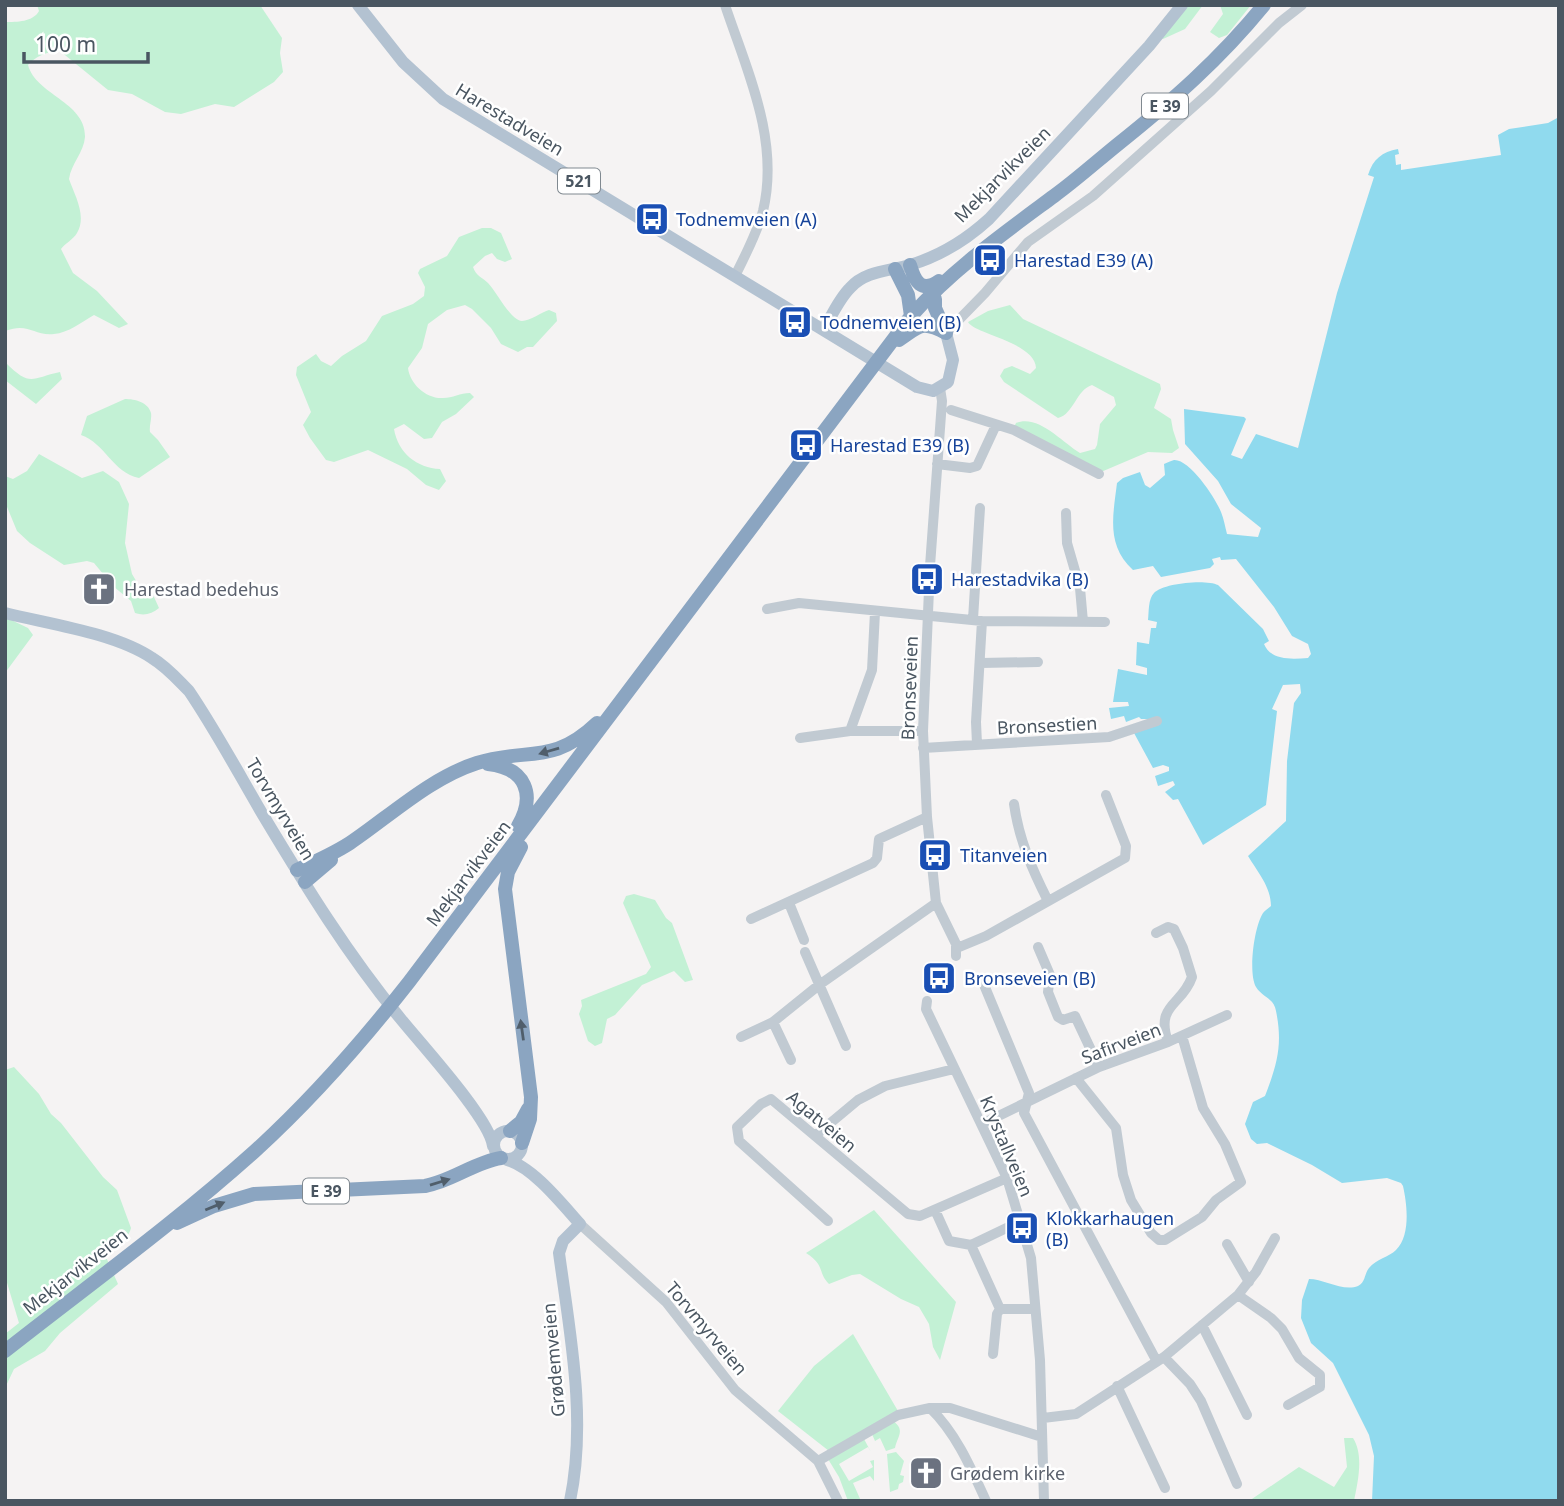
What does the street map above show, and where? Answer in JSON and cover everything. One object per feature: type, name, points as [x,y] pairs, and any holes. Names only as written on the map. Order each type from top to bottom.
[{"type":"highway","name":"E 39","points":[[932,298],[1029,221],[1055,196],[1192,83],[1216,61],[1264,5]]},
{"type":"highway","name":"E 39","points":[[910,265],[917,283],[925,288],[952,274],[1055,196]]},
{"type":"highway","points":[[895,269],[908,295],[911,316]]},
{"type":"highway","name":"E 39","points":[[932,298],[952,274]]},
{"type":"highway","points":[[932,298],[947,333]]},
{"type":"highway","name":"Mekjarvikveien","points":[[891,346],[911,316],[932,298]]},
{"type":"highway","name":"Mekjarvikveien","points":[[5,1351],[255,1150],[328,1078],[381,1019],[865,379],[932,298]]},
{"type":"highway","name":"E 39","points":[[891,346],[919,325],[932,326],[947,333]]},
{"type":"highway","name":"E 39","points":[[301,876],[442,778],[469,765],[490,759],[536,755],[557,749],[576,740],[623,698]]},
{"type":"highway","name":"E 39","points":[[469,765],[489,764],[506,768],[513,771],[523,783],[528,799],[527,807],[511,847]]},
{"type":"highway","name":"E 39","points":[[522,1146],[530,1119],[531,1097],[505,889],[508,872],[523,845],[527,826]]},
{"type":"highway","points":[[508,1131],[524,1117],[531,1097]]},
{"type":"highway","name":"E 39","points":[[153,1234],[214,1206],[254,1194],[425,1186],[454,1178],[500,1155]]},
{"type":"main road","name":"Harestadveien","points":[[358,5],[403,62],[443,99],[916,387],[937,389]]},
{"type":"main road","name":"Mekjarvikveien","points":[[824,329],[850,287],[869,275],[910,265],[959,243],[989,219],[1149,46],[1182,5]]},
{"type":"main road","points":[[937,389],[948,382],[953,366],[953,353],[947,333]]},
{"type":"main road","name":"Torvmyrveien","points":[[5,613],[106,638],[149,656],[169,670],[189,691],[301,876],[384,999],[471,1104],[500,1155],[518,1164],[543,1185],[580,1224]]},
{"type":"main road","name":"Torvmyrveien","points":[[471,1104],[497,1127],[508,1131]]},
{"type":"main road","points":[[508,1131],[518,1135],[522,1146],[518,1156],[500,1155],[498,1135],[508,1131]]},
{"type":"main road","name":"Torvmyrveien","points":[[522,1146],[543,1185]]},
{"type":"main road","name":"Grødemveien","points":[[570,1501],[575,1479],[577,1406],[559,1253],[563,1241],[580,1224]]},
{"type":"street","points":[[725,5],[767,143],[762,211],[735,276]]},
{"type":"street","points":[[947,333],[1028,242],[1101,189],[1211,91],[1279,23],[1302,5]]},
{"type":"street","name":"Bronseveien","points":[[937,389],[940,424],[927,617],[923,748],[936,902],[957,952],[1125,858],[1126,846],[1106,795]]},
{"type":"street","points":[[951,410],[1014,430],[1099,474]]},
{"type":"street","points":[[937,464],[970,468],[977,466],[996,425]]},
{"type":"street","name":"Bronsestien","points":[[977,744],[981,663],[978,620],[980,508]]},
{"type":"street","points":[[1066,513],[1067,543],[1080,588],[1083,622]]},
{"type":"street","points":[[766,609],[799,603],[927,617],[1105,622]]},
{"type":"street","points":[[850,731],[873,670],[875,612]]},
{"type":"street","points":[[981,663],[1038,662]]},
{"type":"street","name":"Bronsestien","points":[[923,748],[1110,737],[1157,721]]},
{"type":"street","points":[[800,738],[850,731],[923,731]]},
{"type":"street","points":[[1014,804],[1029,865],[1048,901]]},
{"type":"street","points":[[751,919],[873,863],[877,858],[879,839],[928,817]]},
{"type":"street","points":[[741,1037],[773,1023],[820,985],[936,902]]},
{"type":"street","points":[[789,903],[804,940]]},
{"type":"street","points":[[1156,933],[1168,928],[1174,929],[1184,947],[1192,977],[1166,1014],[1164,1030],[1168,1042]]},
{"type":"street","points":[[1038,947],[1050,975],[1048,992],[1058,1017],[1062,1020],[1075,1016],[1099,1066]]},
{"type":"street","points":[[805,952],[846,1046]]},
{"type":"street","points":[[982,980],[1029,1093],[1024,1113],[1060,1184],[1160,1358],[1190,1384],[1201,1401],[1237,1484]]},
{"type":"street","name":"Krystallveien","points":[[927,1001],[926,1009],[1007,1178],[1031,1258],[1042,1418],[1044,1501]]},
{"type":"street","name":"Safirveien","points":[[982,1124],[1099,1066],[1168,1042],[1227,1014]]},
{"type":"street","points":[[773,1023],[790,1060]]},
{"type":"street","points":[[1076,1078],[1116,1128],[1123,1175],[1131,1200],[1151,1233],[1159,1240],[1165,1240],[1202,1217],[1216,1200],[1241,1182],[1225,1144],[1203,1108],[1182,1036]]},
{"type":"street","points":[[816,1135],[858,1100],[885,1086],[954,1069]]},
{"type":"street","name":"Agatveien","points":[[828,1221],[739,1141],[737,1127],[761,1104],[771,1099],[908,1214],[920,1216],[1007,1178]]},
{"type":"street","points":[[935,1210],[949,1241],[971,1245],[1021,1221]]},
{"type":"street","name":"Torvmyrveien","points":[[580,1224],[666,1302],[735,1390],[818,1461],[838,1501]]},
{"type":"street","points":[[1042,1418],[1076,1414],[1160,1358],[1238,1295],[1249,1282],[1275,1238]]},
{"type":"street","points":[[1227,1244],[1249,1282]]},
{"type":"street","points":[[971,1245],[1000,1309]]},
{"type":"street","points":[[1238,1295],[1271,1318],[1282,1329],[1299,1358],[1320,1375],[1320,1387],[1316,1391],[1289,1405]]},
{"type":"street","points":[[1000,1309],[1035,1309]]},
{"type":"street","points":[[993,1354],[997,1314],[1000,1309]]},
{"type":"street","points":[[1202,1325],[1247,1415]]},
{"type":"street","points":[[1117,1386],[1165,1488]]},
{"type":"street","points":[[930,1408],[940,1418],[969,1463],[986,1501]]},
{"type":"street","points":[[818,1461],[898,1415],[930,1408],[950,1408],[1042,1437]]},
{"type":"green space","points":[[37,5],[260,5],[282,38],[280,53],[283,72],[274,82],[234,107],[215,104],[181,114],[165,112],[132,94],[108,90],[60,51],[42,55],[28,65],[40,84],[70,107],[83,125],[84,142],[69,179],[79,206],[80,226],[61,249],[73,273],[97,291],[128,324],[119,328],[94,315],[59,333],[47,334],[20,328],[5,331],[5,22],[24,21],[33,17],[39,11]]},
{"type":"green space","points":[[1176,5],[1203,5],[1185,29],[1163,39],[1160,37]]},
{"type":"green space","points":[[1220,5],[1251,5],[1227,35],[1219,38],[1210,32],[1223,14]]},
{"type":"green space","points":[[482,228],[491,228],[501,233],[512,259],[505,262],[492,253],[473,267],[476,272],[517,319],[525,321],[549,310],[556,313],[557,321],[533,347],[518,352],[501,344],[491,328],[465,305],[447,310],[428,324],[422,348],[408,368],[415,385],[437,398],[470,393],[474,397],[456,414],[442,422],[432,438],[424,439],[404,424],[394,429],[396,438],[410,458],[424,466],[440,469],[446,481],[439,490],[426,485],[407,469],[368,450],[334,462],[326,460],[303,425],[311,412],[296,375],[297,367],[316,354],[321,361],[331,366],[366,341],[382,316],[413,304],[424,296],[425,287],[418,273],[420,269],[447,256],[459,237]]},
{"type":"green space","points":[[1010,305],[1023,319],[1160,384],[1161,389],[1154,408],[1171,419],[1179,448],[1172,453],[1148,452],[1101,472],[1014,427],[1016,423],[1033,422],[1080,453],[1095,449],[1100,424],[1116,405],[1114,397],[1092,385],[1082,392],[1068,412],[1058,418],[1004,382],[1000,376],[1004,369],[1012,366],[1030,374],[1036,368],[1033,359],[1016,345],[981,331],[968,322],[988,311]]},
{"type":"green space","points":[[5,362],[26,378],[60,372],[62,379],[36,404],[5,380]]},
{"type":"green space","points":[[125,399],[147,406],[151,413],[150,432],[170,457],[139,478],[122,470],[97,444],[81,435],[87,416]]},
{"type":"green space","points":[[39,454],[82,478],[103,471],[119,482],[129,504],[125,543],[132,574],[138,584],[154,597],[159,608],[151,613],[135,613],[131,601],[113,586],[94,563],[87,561],[64,565],[30,543],[17,531],[5,502],[5,476],[13,479],[27,471]]},
{"type":"green space","points":[[5,617],[28,628],[33,635],[5,673]]},
{"type":"green space","points":[[634,894],[655,900],[672,923],[693,980],[685,982],[674,971],[642,985],[615,1015],[607,1019],[602,1043],[595,1046],[588,1041],[579,1014],[581,1000],[646,974],[651,967],[623,903],[626,896]]},
{"type":"green space","points":[[14,1067],[39,1094],[51,1114],[103,1177],[117,1190],[131,1228],[106,1257],[118,1284],[60,1333],[45,1351],[14,1369],[5,1388],[5,1334],[19,1323],[5,1276],[5,1070]]},
{"type":"green space","points":[[874,1210],[956,1302],[940,1360],[933,1347],[929,1324],[919,1307],[860,1274],[829,1284],[819,1265],[806,1253]]},
{"type":"green space","points":[[853,1334],[898,1411],[829,1451],[778,1411],[814,1366]]},
{"type":"green space","points":[[893,1421],[899,1427],[900,1434],[895,1448],[886,1451],[880,1438],[875,1441],[872,1434]]},
{"type":"green space","points":[[1344,1438],[1353,1438],[1358,1452],[1359,1468],[1354,1501],[1249,1501],[1299,1467],[1334,1487],[1347,1467]]},
{"type":"green space","points":[[864,1439],[871,1452],[868,1447],[839,1464],[849,1481],[873,1467],[870,1461],[874,1460],[874,1481],[870,1476],[853,1483],[861,1501],[848,1501],[839,1477],[828,1459]]},
{"type":"green space","points":[[896,1452],[904,1461],[900,1475],[904,1476],[898,1489],[890,1492],[887,1454]]},
{"type":"water","points":[[1559,117],[1559,1501],[1372,1501],[1374,1456],[1369,1435],[1333,1363],[1311,1343],[1301,1318],[1302,1300],[1309,1279],[1346,1287],[1358,1286],[1372,1265],[1396,1250],[1406,1228],[1403,1186],[1387,1178],[1342,1183],[1267,1143],[1257,1144],[1251,1139],[1245,1124],[1253,1102],[1265,1096],[1276,1064],[1279,1045],[1275,1007],[1256,987],[1252,972],[1257,928],[1263,913],[1271,906],[1266,886],[1248,856],[1286,821],[1287,761],[1294,703],[1301,693],[1300,684],[1283,685],[1272,709],[1277,711],[1266,805],[1203,845],[1178,799],[1173,800],[1165,792],[1175,785],[1173,781],[1158,786],[1155,776],[1169,771],[1169,767],[1163,765],[1153,768],[1134,733],[1157,719],[1139,717],[1126,722],[1124,716],[1111,719],[1109,708],[1129,706],[1128,702],[1113,702],[1118,669],[1147,675],[1147,668],[1136,665],[1137,642],[1149,644],[1151,628],[1156,628],[1157,622],[1148,620],[1154,593],[1175,584],[1195,582],[1218,585],[1263,629],[1269,641],[1264,644],[1272,654],[1295,659],[1308,658],[1311,654],[1308,644],[1292,636],[1274,607],[1236,559],[1221,560],[1220,557],[1212,559],[1214,564],[1210,568],[1161,577],[1153,566],[1133,570],[1119,551],[1113,530],[1117,483],[1140,472],[1145,485],[1150,488],[1165,475],[1164,464],[1180,461],[1195,473],[1214,498],[1227,534],[1258,537],[1261,528],[1231,504],[1218,481],[1185,444],[1184,409],[1244,417],[1246,419],[1231,455],[1242,459],[1256,434],[1298,448],[1337,293],[1374,177],[1368,175],[1375,161],[1383,154],[1398,149],[1399,154],[1395,155],[1396,165],[1401,164],[1401,170],[1501,155],[1498,135],[1509,129],[1548,123]]},
{"type":"place","name":"Todnemveien (A)","points":[[652,219]]},
{"type":"place","name":"Harestad E39 (A)","points":[[990,260]]},
{"type":"place","name":"Todnemveien (B)","points":[[795,322]]},
{"type":"place","name":"Harestad E39 (B)","points":[[806,445]]},
{"type":"place","name":"Harestadvika (B)","points":[[927,579]]},
{"type":"place","name":"Harestad bedehus","points":[[99,589]]},
{"type":"place","name":"Titanveien","points":[[935,855]]},
{"type":"place","name":"Bronseveien (B)","points":[[939,978]]},
{"type":"place","name":"Klokkarhaugen (B)","points":[[1022,1228]]},
{"type":"place","name":"Grødem kirke","points":[[926,1473]]}]
